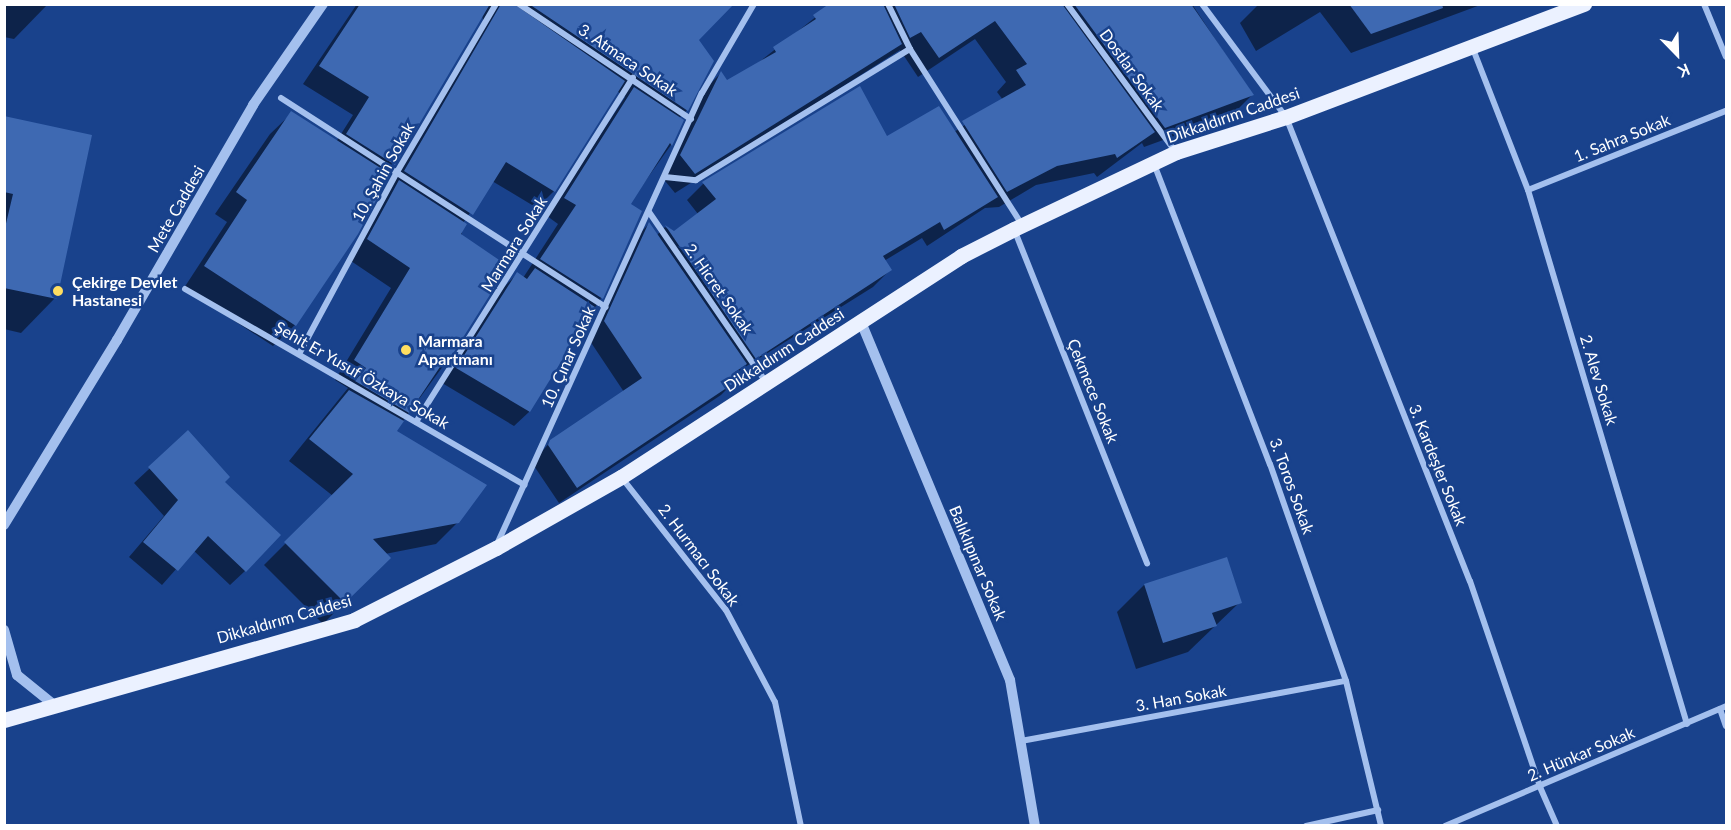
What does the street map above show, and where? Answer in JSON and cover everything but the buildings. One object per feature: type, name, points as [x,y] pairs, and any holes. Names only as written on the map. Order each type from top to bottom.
[{"type":"main road","name":"Dikkaldırım Caddesi","points":[[4,720],[354,620],[496,548],[621,477],[961,256],[1018,227],[1176,152],[1286,117],[1473,48],[1581,5]]},
{"type":"street","name":"Mete Caddesi","points":[[4,525],[117,340],[253,105],[323,4]]},
{"type":"street","name":"10. Şahin Sokak","points":[[298,354],[397,172],[496,4]]},
{"type":"street","name":"3. Atmaca Sokak","points":[[519,4],[633,78],[691,120]]},
{"type":"street","points":[[888,4],[910,49],[1018,227]]},
{"type":"street","name":"Dostlar Sokak","points":[[1067,4],[1176,152]]},
{"type":"street","name":"3. Kardeşler Sokak","points":[[1202,4],[1286,117],[1470,581],[1540,787],[1557,825]]},
{"type":"street","points":[[1704,4],[1726,57]]},
{"type":"street","name":"10. Çınar Sokak","points":[[496,548],[691,120],[751,6]]},
{"type":"street","name":"2. Alev Sokak","points":[[1473,48],[1528,190],[1687,724]]},
{"type":"street","points":[[665,177],[696,180],[910,49]]},
{"type":"street","name":"Marmara Sokak","points":[[416,422],[633,78]]},
{"type":"street","points":[[281,99],[525,252],[605,307]]},
{"type":"street","name":"1. Sahra Sokak","points":[[1528,190],[1726,111]]},
{"type":"street","name":"3. Toros Sokak","points":[[1154,164],[1270,464],[1346,681],[1381,825]]},
{"type":"street","name":"2. Hicret Sokak","points":[[649,212],[767,382]]},
{"type":"street","name":"Çekmece Sokak","points":[[1018,227],[1147,563]]},
{"type":"street","name":"Şehit Er Yusuf Özkaya Sokak","points":[[185,289],[524,485]]},
{"type":"street","name":"Balıklıpınar Sokak","points":[[861,322],[1010,680],[1035,825]]},
{"type":"street","name":"2. Hurmacı Sokak","points":[[621,477],[726,610],[775,702],[801,825]]},
{"type":"street","points":[[4,630],[17,675],[54,705]]},
{"type":"street","name":"3. Han Sokak","points":[[1022,741],[1346,681]]},
{"type":"street","points":[[1723,708],[1726,726]]},
{"type":"street","name":"2. Hünkar Sokak","points":[[1445,825],[1540,787],[1723,708]]},
{"type":"street","points":[[1306,825],[1378,810]]},
{"type":"place","name":"Çekirge Devlet Hastanesi","points":[[58,291]]},
{"type":"place","name":"Marmara Apartmanı","points":[[406,350]]}]
